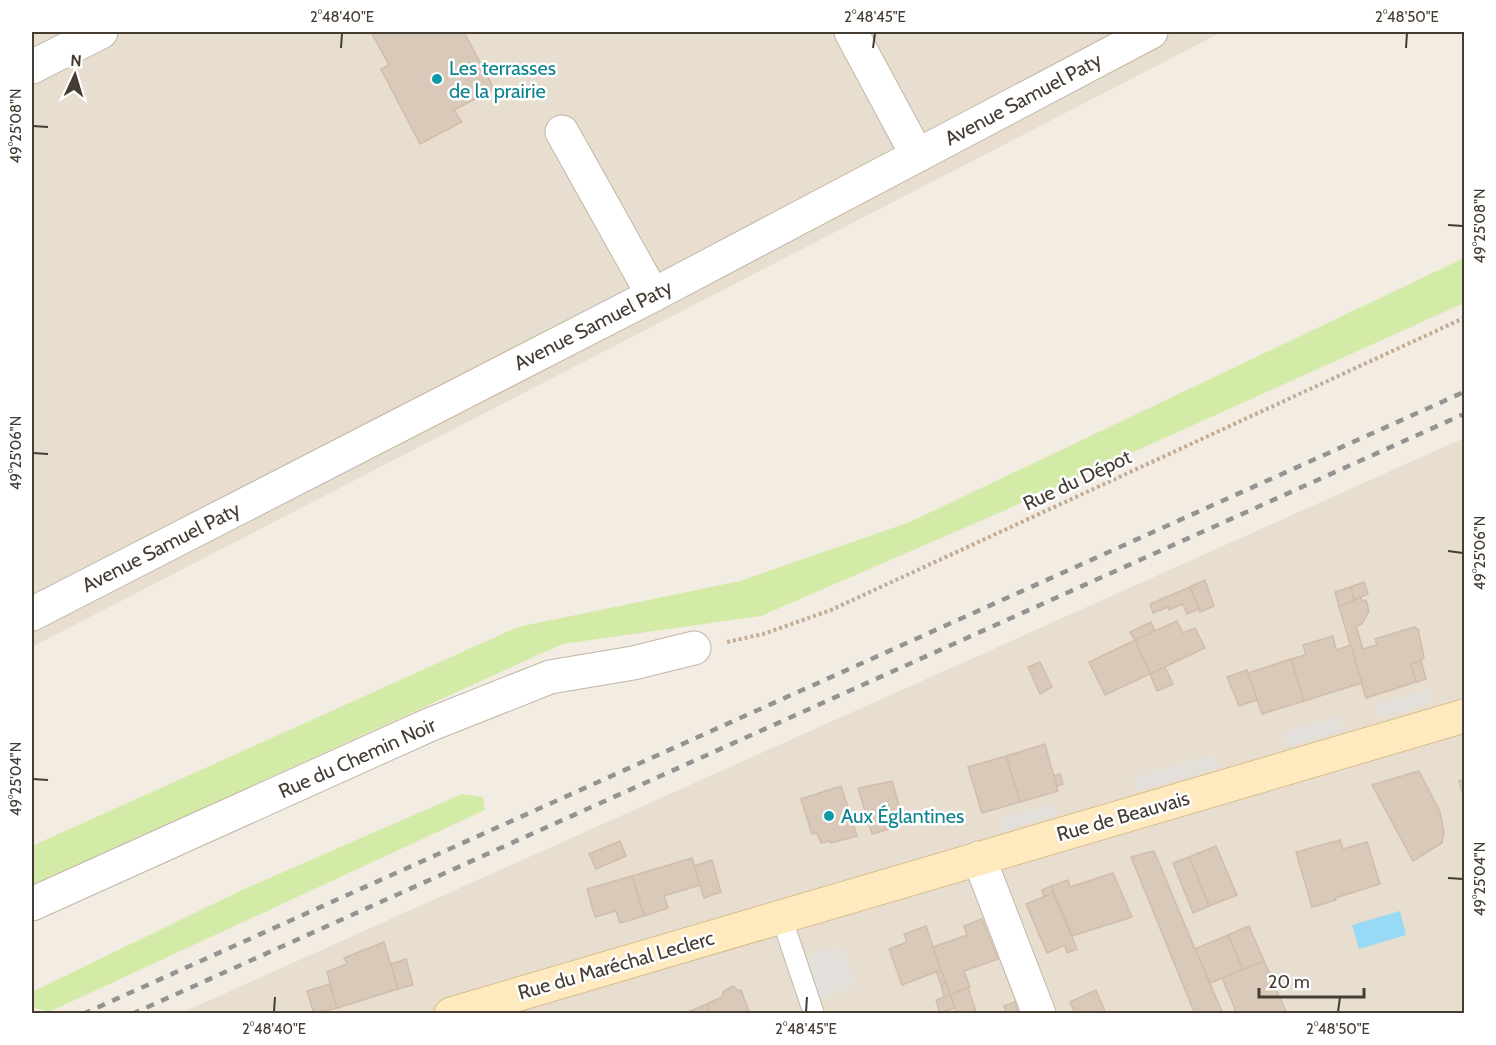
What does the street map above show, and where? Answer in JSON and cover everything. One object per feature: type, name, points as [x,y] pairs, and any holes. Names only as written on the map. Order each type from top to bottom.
[{"type":"main road","name":"Rue de Beauvais","points":[[781,916],[1464,716]]},
{"type":"main road","name":"Rue du Maréchal Leclerc","points":[[451,1014],[781,916]]},
{"type":"street","points":[[32,67],[101,32]]},
{"type":"street","points":[[851,32],[917,155]]},
{"type":"street","name":"Avenue Samuel Paty","points":[[32,614],[653,294],[1151,32]]},
{"type":"street","points":[[562,132],[653,294]]},
{"type":"street","name":"Rue du Chemin Noir","points":[[32,904],[429,725],[539,682],[694,648]]},
{"type":"street","points":[[979,858],[1039,1014]]},
{"type":"lane","points":[[781,916],[814,1014]]},
{"type":"path","name":"Rue du Dépot","points":[[694,648],[764,634],[831,610],[1464,318]]},
{"type":"shaded area","points":[[32,32],[1222,32],[32,647]]},
{"type":"shaded area","points":[[1464,438],[1464,1013],[181,1013]]},
{"type":"shaded area","points":[[1429,689],[1433,701],[1380,719],[1376,705]]},
{"type":"shaded area","points":[[1339,716],[1343,730],[1286,747],[1282,733]]},
{"type":"shaded area","points":[[1215,754],[1219,767],[1138,791],[1134,778]]},
{"type":"shaded area","points":[[1052,804],[1056,815],[1002,831],[997,820]]},
{"type":"shaded area","points":[[842,945],[855,986],[818,999],[803,957]]},
{"type":"green space","points":[[1464,258],[1464,303],[994,515],[761,616],[562,644],[32,886],[32,846],[518,627],[740,581],[910,522]]},
{"type":"green space","points":[[462,794],[483,797],[485,810],[49,1012],[32,1007],[32,992],[242,890]]},
{"type":"water","points":[[1400,911],[1406,935],[1359,949],[1352,925]]},
{"type":"building","name":"Les terrasses de la prairie","points":[[371,32],[464,32],[494,89],[454,110],[462,122],[420,144],[381,69],[389,65]]},
{"type":"building","points":[[1205,580],[1214,606],[1200,612],[1190,587]]},
{"type":"building","points":[[1364,582],[1368,594],[1354,600],[1350,587]]},
{"type":"building","points":[[1190,587],[1199,609],[1187,614],[1183,604],[1153,613],[1150,604]]},
{"type":"building","points":[[1350,587],[1354,600],[1339,607],[1335,592]]},
{"type":"building","points":[[1361,597],[1362,601],[1366,600],[1369,611],[1362,624],[1356,626],[1363,649],[1377,645],[1375,639],[1414,627],[1418,629],[1424,657],[1421,661],[1411,664],[1416,682],[1366,698],[1339,607]]},
{"type":"building","points":[[1177,621],[1183,633],[1195,628],[1205,648],[1150,674],[1135,640]]},
{"type":"building","points":[[1151,622],[1155,631],[1135,640],[1130,632]]},
{"type":"building","points":[[1333,636],[1336,650],[1351,645],[1362,683],[1304,701],[1291,659],[1306,655],[1303,645]]},
{"type":"building","points":[[1135,640],[1150,674],[1105,695],[1089,662]]},
{"type":"building","points":[[1291,659],[1304,701],[1262,714],[1248,673]]},
{"type":"building","points":[[1421,661],[1426,679],[1416,682],[1411,664]]},
{"type":"building","points":[[1040,662],[1052,687],[1040,694],[1028,667]]},
{"type":"building","points":[[1165,667],[1173,684],[1157,691],[1150,674]]},
{"type":"building","points":[[1247,670],[1257,700],[1239,706],[1227,677]]},
{"type":"building","points":[[1045,744],[1058,791],[1020,802],[1006,756]]},
{"type":"building","points":[[1006,756],[1020,802],[982,813],[968,767]]},
{"type":"building","points":[[1419,771],[1440,812],[1444,832],[1442,843],[1413,861],[1372,785]]},
{"type":"building","points":[[1060,774],[1063,784],[1057,786],[1054,776]]},
{"type":"building","points":[[1464,779],[1464,799],[1459,781]]},
{"type":"building","points":[[892,781],[903,819],[888,823],[890,829],[872,834],[858,788]]},
{"type":"building","name":"Aux Églantines","points":[[841,786],[857,836],[831,843],[831,841],[821,843],[817,833],[812,834],[801,799]]},
{"type":"building","points":[[1340,840],[1343,849],[1367,842],[1380,884],[1312,907],[1296,852]]},
{"type":"building","points":[[620,841],[626,856],[596,869],[589,854]]},
{"type":"building","points":[[1216,846],[1237,895],[1209,906],[1189,857]]},
{"type":"building","points":[[1154,851],[1223,1014],[1195,1014],[1131,857]]},
{"type":"building","points":[[1189,857],[1209,906],[1193,913],[1173,863]]},
{"type":"building","points":[[692,858],[700,885],[664,896],[668,908],[644,916],[632,876]]},
{"type":"building","points":[[712,860],[721,892],[704,898],[694,866]]},
{"type":"building","points":[[1113,873],[1132,917],[1072,936],[1051,886],[1068,880],[1070,887]]},
{"type":"building","points":[[632,876],[644,916],[620,923],[616,911],[595,917],[587,889]]},
{"type":"building","points":[[1051,886],[1053,893],[1044,897],[1042,890]]},
{"type":"building","points":[[1053,893],[1077,949],[1067,953],[1065,945],[1047,953],[1026,904]]},
{"type":"building","points":[[982,919],[998,959],[964,971],[970,987],[950,995],[933,947],[967,935],[964,926]]},
{"type":"building","points":[[926,926],[941,970],[902,985],[889,949],[907,942],[904,934]]},
{"type":"building","points":[[1249,926],[1264,961],[1243,970],[1228,935]]},
{"type":"building","points":[[1228,935],[1243,970],[1210,983],[1195,949]]},
{"type":"building","points":[[384,942],[398,989],[337,1008],[327,972],[347,964],[344,958]]},
{"type":"building","points":[[406,959],[413,985],[398,989],[391,964]]},
{"type":"building","points":[[1264,961],[1287,1014],[1237,1014],[1222,978]]},
{"type":"building","points":[[941,970],[946,983],[941,985],[936,971]]},
{"type":"building","points":[[946,983],[950,995],[944,997],[941,985]]},
{"type":"building","points":[[330,984],[337,1008],[314,1014],[307,991]]},
{"type":"building","points":[[733,986],[741,990],[750,1014],[710,1014],[707,1004],[722,997],[724,991]]},
{"type":"building","points":[[968,988],[977,1014],[957,1014],[950,995]]},
{"type":"building","points":[[1096,990],[1106,1014],[1075,1014],[1070,1002]]},
{"type":"building","points":[[950,995],[955,1008],[940,1013],[936,1000]]},
{"type":"building","points":[[1015,1002],[1018,1011],[1007,1014],[1004,1006]]},
{"type":"building","points":[[707,1004],[710,1014],[683,1014]]},
{"type":"railway","points":[[83,1014],[1464,392]]},
{"type":"railway","points":[[132,1014],[1464,414]]},
{"type":"place","name":"Les terrasses de la prairie","points":[[437,79]]},
{"type":"place","name":"Aux Églantines","points":[[829,816]]}]
